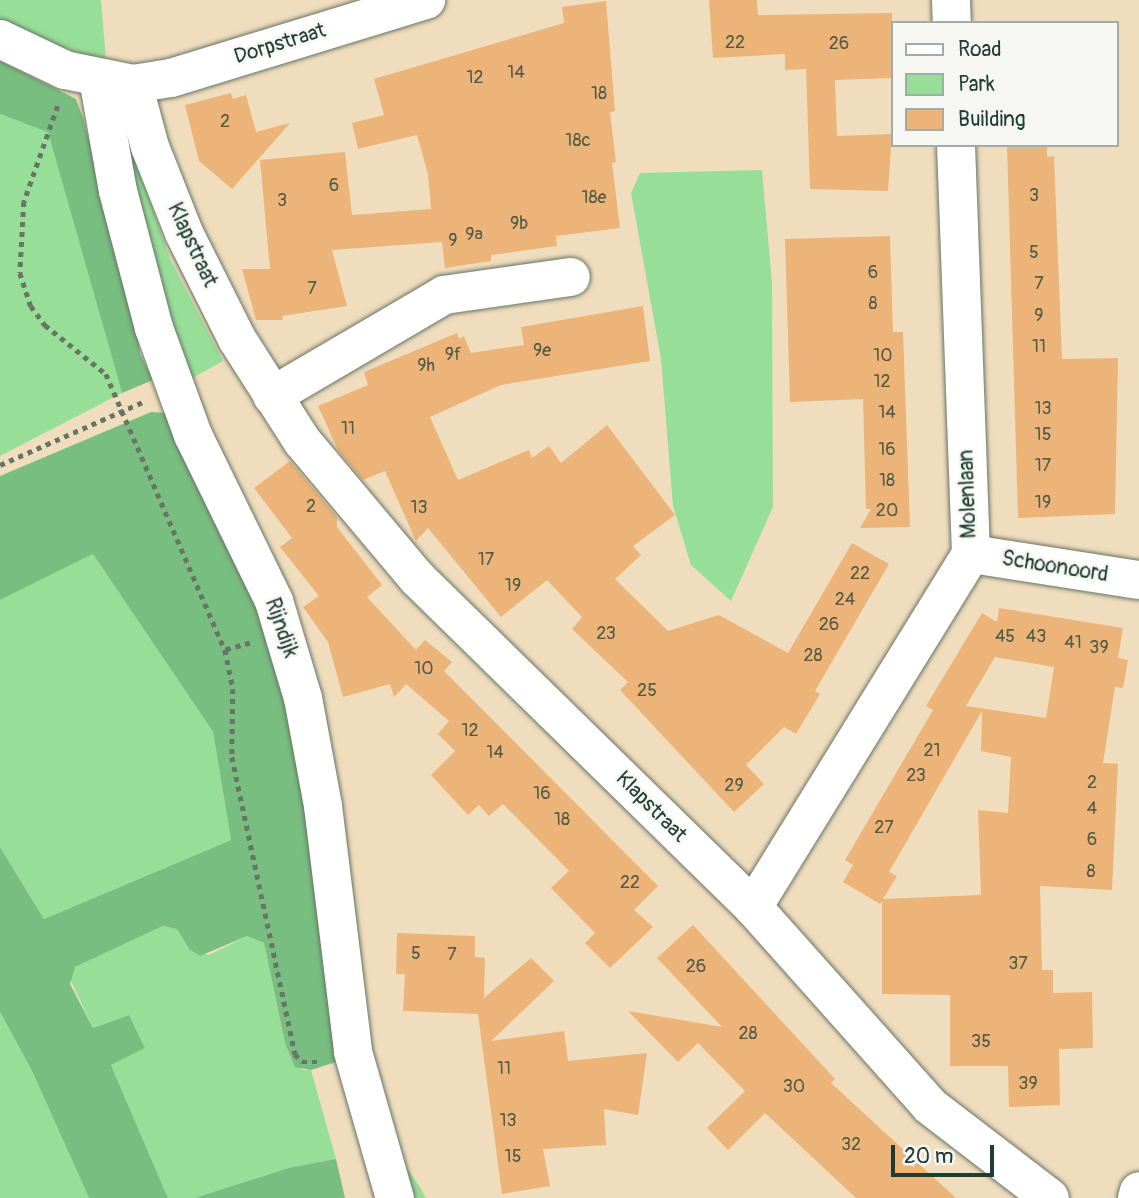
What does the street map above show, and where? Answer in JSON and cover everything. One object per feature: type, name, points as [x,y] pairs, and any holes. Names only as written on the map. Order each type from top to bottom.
[{"type":"street","name":"Dorpstraat","points":[[101,78],[171,78],[426,0]]},
{"type":"street","points":[[951,0],[952,21]]},
{"type":"street","points":[[0,39],[101,78]]},
{"type":"street","name":"Rijndijk","points":[[101,78],[118,191],[175,391],[253,554],[284,632],[312,741],[353,1052],[395,1198]]},
{"type":"street","name":"Klapstraat","points":[[101,78],[150,147],[184,233],[272,396],[302,442],[418,579],[752,907],[929,1106],[1050,1198]]},
{"type":"street","name":"Molenlaan","points":[[752,907],[971,554],[956,147]]},
{"type":"street","points":[[272,396],[444,295],[571,278]]},
{"type":"street","name":"Schoonoord","points":[[971,554],[1139,580]]},
{"type":"street","points":[[1137,1198],[1139,1191]]},
{"type":"path","points":[[101,78],[23,202],[20,274],[31,306],[59,338],[106,374],[225,650],[233,689],[232,757],[295,1054],[308,1064],[353,1052]]},
{"type":"path","points":[[0,465],[120,410],[175,391]]},
{"type":"path","points":[[225,650],[284,632]]},
{"type":"green space","points":[[0,0],[101,0],[106,61],[33,38],[0,21]]},
{"type":"green space","points":[[0,61],[76,99],[135,316],[140,354],[153,380],[122,393],[48,132],[0,114]]},
{"type":"green space","points":[[0,114],[48,131],[122,393],[0,456]]},
{"type":"green space","points":[[128,138],[170,259],[223,361],[182,384],[125,139]]},
{"type":"green space","points":[[762,170],[772,283],[773,507],[731,601],[691,565],[673,506],[661,359],[631,193],[640,173]]},
{"type":"green space","points":[[151,412],[166,413],[272,642],[294,724],[339,1049],[336,1062],[311,1070],[295,1067],[285,1043],[264,943],[247,936],[200,956],[189,949],[177,929],[163,926],[75,967],[70,984],[93,1028],[129,1015],[145,1048],[111,1065],[168,1198],[89,1198],[32,1071],[0,1012],[0,847],[44,919],[231,840],[213,732],[93,554],[0,600],[0,476]]},
{"type":"green space","points":[[93,554],[213,732],[231,840],[44,919],[0,847],[0,600]]},
{"type":"green space","points":[[163,926],[177,929],[189,949],[209,955],[247,936],[264,943],[285,1043],[303,1070],[311,1070],[336,1159],[195,1198],[168,1198],[111,1065],[145,1048],[129,1015],[93,1028],[69,977],[75,967]]},
{"type":"green space","points":[[0,1012],[32,1071],[89,1198],[0,1198]]},
{"type":"green space","points":[[400,1158],[421,1189],[426,1198],[404,1198]]},
{"type":"green space","points":[[336,1159],[345,1198],[195,1198],[289,1168]]},
{"type":"building","points":[[709,0],[757,0],[758,15],[892,13],[890,78],[835,80],[837,136],[890,134],[888,191],[810,189],[806,69],[785,70],[785,54],[713,58]]},
{"type":"building","points":[[606,1],[615,111],[610,112],[616,162],[612,163],[620,228],[556,236],[557,246],[491,255],[491,261],[445,268],[442,242],[332,250],[347,306],[282,316],[283,320],[256,320],[242,269],[270,269],[260,160],[345,152],[352,215],[431,209],[428,174],[417,135],[358,149],[352,123],[384,115],[374,79],[564,23],[562,7]]},
{"type":"building","points":[[231,93],[233,99],[246,95],[256,132],[290,123],[232,189],[199,161],[185,105]]},
{"type":"building","points":[[1007,147],[1047,147],[1047,157],[1054,156],[1062,359],[1118,358],[1115,514],[1018,518]]},
{"type":"building","points":[[890,236],[893,332],[903,332],[910,527],[860,528],[871,509],[866,509],[863,399],[790,402],[785,239]]},
{"type":"building","points":[[643,306],[650,361],[501,385],[430,417],[458,480],[529,450],[532,458],[549,446],[561,463],[607,425],[675,515],[633,546],[641,555],[615,579],[668,631],[719,615],[788,653],[852,543],[889,564],[815,691],[820,694],[796,734],[784,727],[746,765],[764,784],[734,812],[620,690],[628,682],[572,629],[582,617],[547,580],[501,617],[428,528],[416,541],[385,471],[363,480],[338,450],[318,406],[368,385],[364,372],[457,333],[459,339],[464,336],[471,353],[524,345],[521,327]]},
{"type":"building","points":[[290,461],[337,517],[337,527],[382,585],[367,597],[416,650],[425,640],[452,662],[444,671],[658,886],[634,910],[653,927],[610,968],[585,943],[595,933],[551,888],[569,871],[503,804],[489,816],[479,805],[468,815],[431,775],[455,751],[438,734],[449,721],[406,684],[394,697],[390,684],[343,697],[328,642],[303,607],[319,596],[280,547],[292,538],[254,488]]},
{"type":"building","points":[[999,608],[1123,628],[1118,658],[1128,660],[1123,688],[1115,687],[1103,763],[1118,764],[1112,890],[1040,886],[1042,970],[1053,970],[1053,993],[1092,992],[1093,1048],[1059,1049],[1060,1105],[1009,1107],[1008,1066],[950,1066],[950,995],[882,994],[882,901],[880,904],[843,882],[853,865],[845,860],[933,710],[926,706],[982,613],[997,622]],"holes":[[[995,657],[1054,667],[1046,718],[966,706]],[[982,711],[981,751],[1011,757],[1008,813],[978,810],[981,895],[883,899],[897,876],[889,872]]]},
{"type":"building","points":[[693,925],[835,1079],[831,1083],[956,1198],[856,1198],[765,1113],[728,1150],[707,1128],[745,1091],[698,1043],[678,1062],[628,1011],[722,1027],[657,958]]},
{"type":"building","points":[[397,933],[475,936],[475,957],[485,958],[484,998],[531,958],[554,981],[491,1041],[564,1031],[568,1061],[647,1053],[638,1115],[604,1109],[606,1145],[543,1149],[550,1186],[502,1194],[478,1014],[403,1011],[405,974],[396,974]]}]
